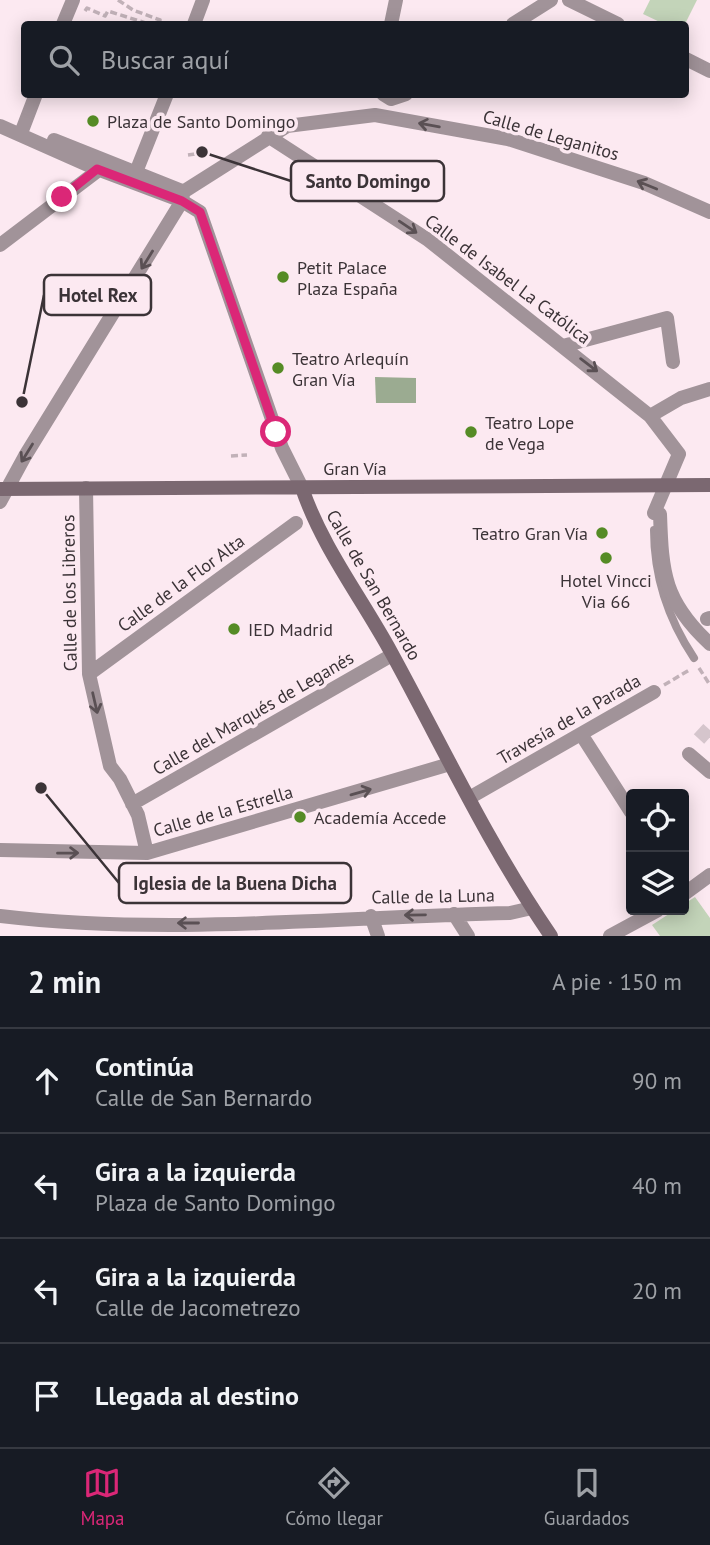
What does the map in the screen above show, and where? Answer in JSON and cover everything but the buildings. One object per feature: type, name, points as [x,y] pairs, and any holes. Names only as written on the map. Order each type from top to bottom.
[{"type":"street","points":[[65,21],[73,0]]},
{"type":"street","points":[[195,21],[203,0]]},
{"type":"street","points":[[392,21],[396,0]]},
{"type":"street","points":[[518,21],[551,0]]},
{"type":"street","points":[[569,0],[612,21]]},
{"type":"street","points":[[689,61],[710,71]]},
{"type":"street","points":[[23,128],[34,98]]},
{"type":"street","points":[[136,172],[165,98]]},
{"type":"street","points":[[2,493],[183,197],[268,136],[287,126],[375,115],[380,98]]},
{"type":"street","points":[[401,120],[404,98]]},
{"type":"street","name":"Calle de Leganitos","points":[[375,115],[481,133],[531,145],[644,184],[710,212]]},
{"type":"street","points":[[0,125],[23,128],[136,172],[183,197]]},
{"type":"street","points":[[0,125],[97,169],[183,197]]},
{"type":"street","name":"Calle de Isabel La Católica","points":[[268,136],[427,239],[515,314],[563,346],[650,416],[679,454],[667,486]]},
{"type":"street","points":[[0,245],[97,169],[112,163]]},
{"type":"street","points":[[97,169],[136,172]]},
{"type":"street","name":"Calle de San Bernardo","points":[[183,197],[200,212],[282,448],[302,488],[314,522],[393,655],[468,799],[551,936]]},
{"type":"street","points":[[563,346],[667,318],[673,362]]},
{"type":"street","points":[[650,416],[681,398],[710,389]]},
{"type":"street","name":"Gran Vía","points":[[2,493],[86,488],[710,485]]},
{"type":"street","points":[[667,486],[657,514],[665,583],[679,612],[710,645]]},
{"type":"street","name":"Calle de los Libreros","points":[[86,488],[89,674],[110,766],[120,779],[132,804],[146,853]]},
{"type":"street","name":"Calle de la Flor Alta","points":[[89,674],[296,523]]},
{"type":"street","name":"Calle del Marqués de Leganés","points":[[132,804],[393,655]]},
{"type":"street","name":"Travesía de la Parada","points":[[468,799],[654,692]]},
{"type":"street","points":[[581,734],[626,804]]},
{"type":"street","points":[[689,754],[710,772]]},
{"type":"street","name":"Calle de la Estrella","points":[[0,850],[146,853],[450,764]]},
{"type":"street","points":[[689,890],[710,875]]},
{"type":"street","name":"Calle de la Luna","points":[[0,916],[50,929],[219,930],[371,916],[510,913],[532,908]]},
{"type":"street","points":[[454,914],[468,936]]},
{"type":"street","points":[[610,936],[649,915]]},
{"type":"street","points":[[371,916],[378,936]]},
{"type":"lane","points":[[657,514],[654,551],[663,596],[677,632],[696,662]]},
{"type":"path","points":[[118,0],[133,10],[160,21]]},
{"type":"path","points":[[87,8],[105,16],[108,11],[140,21]]},
{"type":"path","points":[[188,155],[202,153]]},
{"type":"path","points":[[231,456],[247,455]]},
{"type":"path","points":[[696,662],[710,684]]},
{"type":"path","name":"Travesía de la Parada","points":[[654,692],[688,671]]},
{"type":"shaded area","points":[[650,0],[697,0],[686,21],[658,21],[643,14]]},
{"type":"shaded area","points":[[375,377],[416,378],[416,403],[376,403]]},
{"type":"shaded area","points":[[695,897],[710,918],[710,936],[660,936],[652,925],[667,915],[689,915],[689,901]]},
{"type":"tunnel","points":[[699,739],[710,727]]},
{"type":"place","name":"Plaza de Santo Domingo","points":[[93,121]]},
{"type":"place","name":"Santo Domingo","points":[[202,152]]},
{"type":"place","name":"Petit Palace Plaza España","points":[[283,277]]},
{"type":"place","name":"Teatro Arlequín Gran Vía","points":[[278,368]]},
{"type":"place","name":"Hotel Rex","points":[[22,402]]},
{"type":"place","name":"Teatro Lope de Vega","points":[[471,432]]},
{"type":"place","name":"Teatro Gran Vía","points":[[602,533]]},
{"type":"place","name":"Hotel Vincci Via 66","points":[[606,558]]},
{"type":"place","name":"IED Madrid","points":[[234,629]]},
{"type":"place","name":"Iglesia de la Buena Dicha","points":[[41,788]]},
{"type":"place","name":"Academía Accede","points":[[300,817]]},
{"type":"route","points":[[62,197],[97,169],[182,201],[200,212],[276,432]]}]
